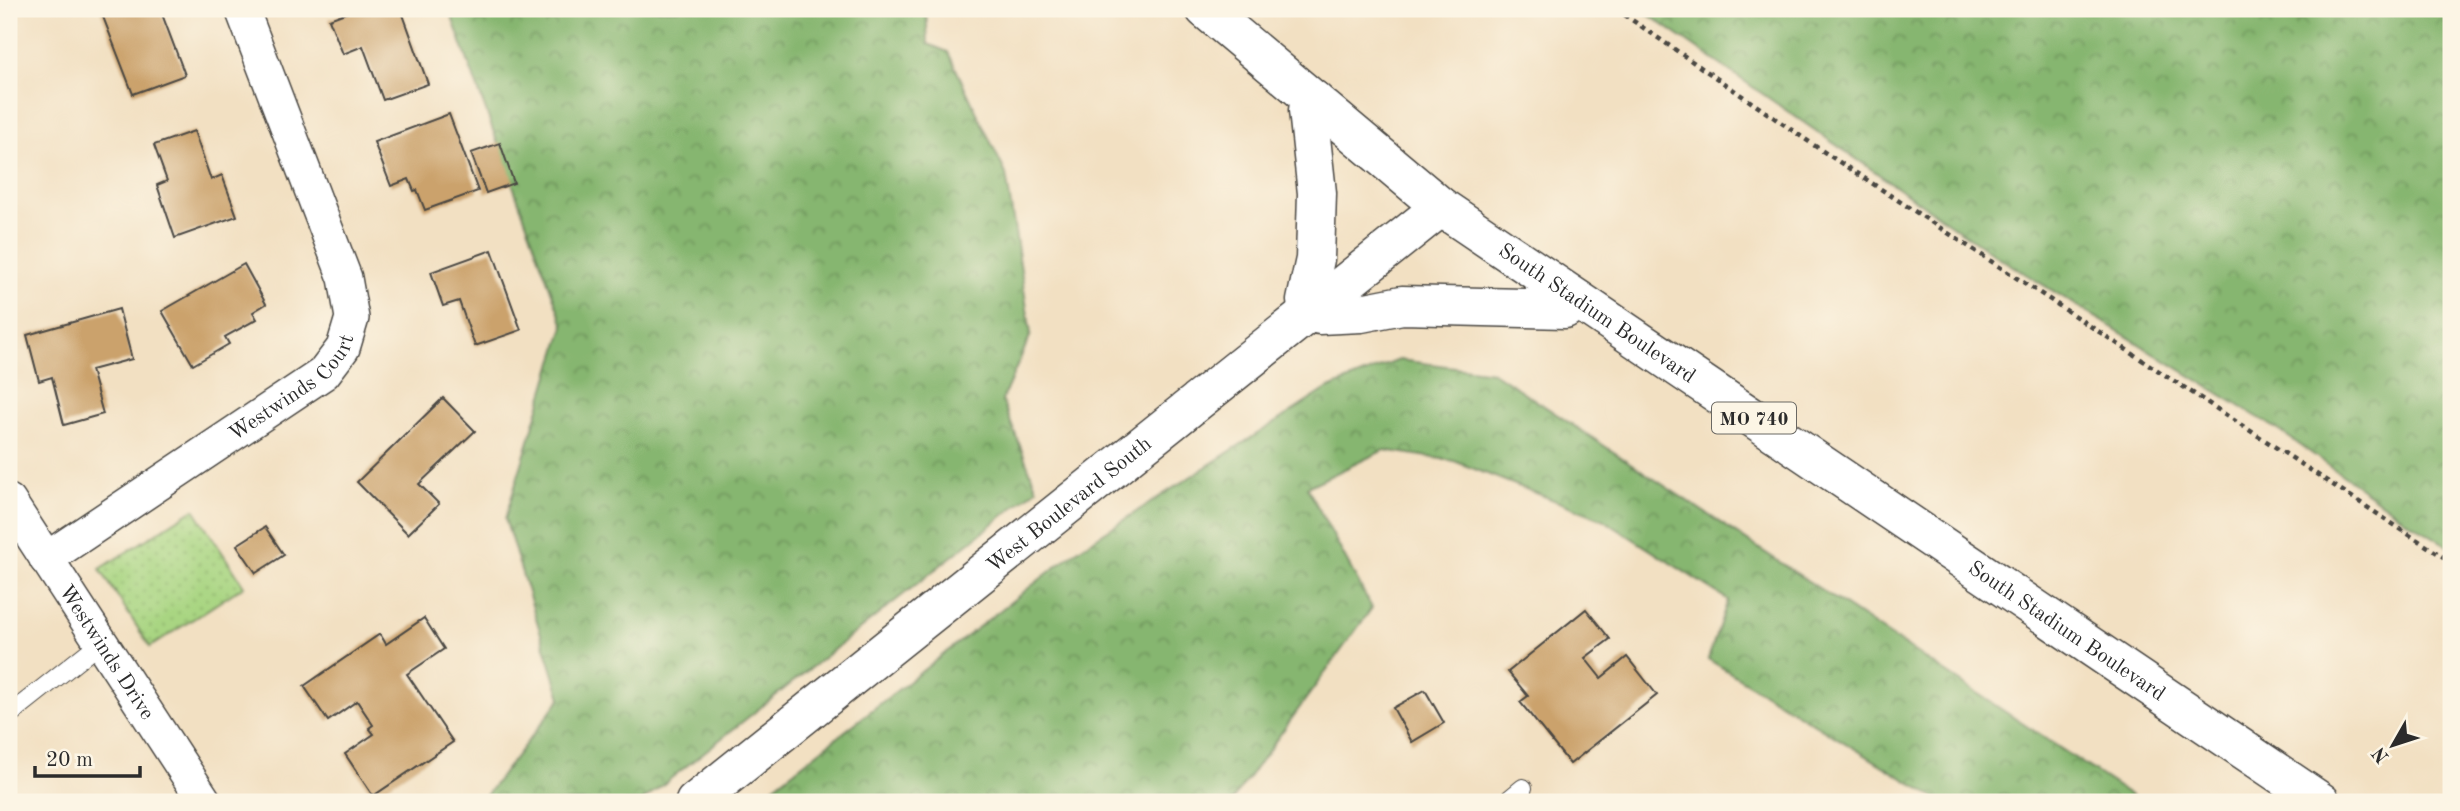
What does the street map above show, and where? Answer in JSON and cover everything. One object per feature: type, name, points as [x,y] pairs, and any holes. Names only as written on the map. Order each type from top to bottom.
[{"type":"main road","name":"South Stadium Boulevard","points":[[1205,9],[1441,207],[2321,802]]},
{"type":"main road","points":[[1314,100],[1308,110],[1317,193],[1315,259],[1306,301],[1311,310],[1319,315],[1361,313],[1402,305],[1565,309],[1578,300]]},
{"type":"main road","name":"West Boulevard South","points":[[695,802],[1441,207]]},
{"type":"street","name":"Westwinds Court","points":[[46,559],[324,373],[343,348],[352,318],[345,278],[242,9]]},
{"type":"street","name":"Westwinds Drive","points":[[9,501],[205,802]]},
{"type":"lane","points":[[9,715],[101,642]]},
{"type":"lane","points":[[1506,802],[1523,788]]},
{"type":"path","points":[[1616,9],[1818,148],[2451,562]]},
{"type":"green space","points":[[449,9],[926,9],[928,44],[948,52],[1006,174],[1031,334],[1002,400],[1037,489],[641,802],[481,802],[561,698],[505,519],[564,326]]},
{"type":"green space","points":[[1640,9],[2443,9],[2451,14],[2451,548],[2403,518],[2280,431],[1998,257]]},
{"type":"green space","points":[[1399,360],[1493,372],[2141,802],[1942,802],[1708,659],[1728,600],[1602,519],[1454,461],[1384,450],[1307,487],[1372,608],[1231,802],[754,802],[1080,548],[1327,389]]},
{"type":"green space","points":[[194,509],[244,586],[150,647],[100,569]]},
{"type":"building","points":[[100,9],[160,9],[185,75],[133,94]]},
{"type":"building","points":[[356,9],[401,9],[428,84],[383,100],[363,46],[343,54],[329,19]]},
{"type":"building","points":[[449,114],[478,191],[425,210],[409,179],[391,186],[374,142]]},
{"type":"building","points":[[194,131],[211,180],[222,175],[237,216],[175,238],[157,185],[167,181],[154,145]]},
{"type":"building","points":[[500,143],[514,183],[486,193],[471,153]]},
{"type":"building","points":[[492,250],[521,330],[475,346],[459,301],[443,306],[431,272]]},
{"type":"building","points":[[244,264],[266,304],[253,312],[257,319],[225,337],[229,344],[193,365],[162,311]]},
{"type":"building","points":[[119,309],[132,359],[91,370],[103,414],[64,425],[52,377],[39,381],[27,335]]},
{"type":"building","points":[[443,398],[475,431],[419,484],[439,504],[408,534],[357,482]]},
{"type":"building","points":[[265,527],[284,555],[256,573],[237,545]]},
{"type":"building","points":[[1586,609],[1610,639],[1585,658],[1601,678],[1627,657],[1657,695],[1570,764],[1520,702],[1528,696],[1508,672]]},
{"type":"building","points":[[424,618],[444,649],[407,674],[453,742],[373,796],[345,754],[374,734],[369,728],[373,725],[357,701],[328,721],[304,686],[380,634],[386,644]]},
{"type":"building","points":[[1425,690],[1444,723],[1412,742],[1393,708]]}]
